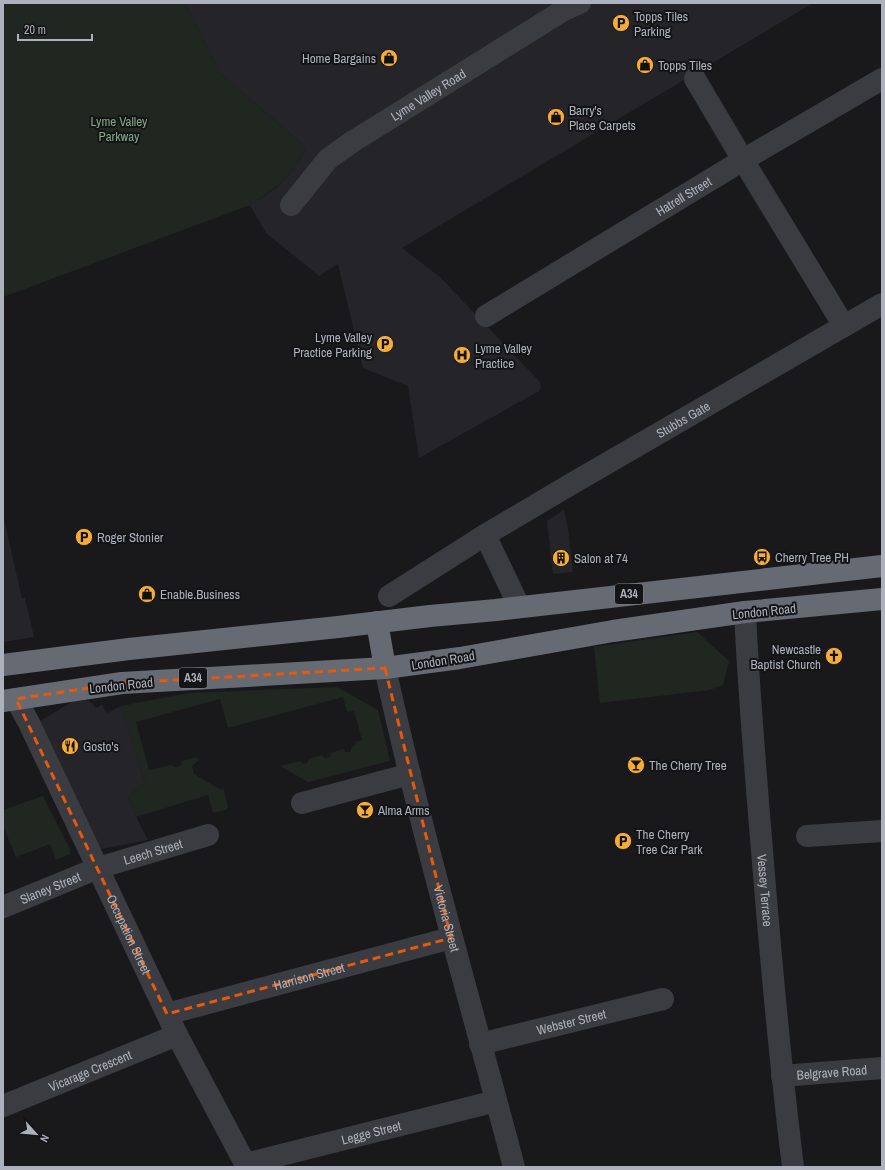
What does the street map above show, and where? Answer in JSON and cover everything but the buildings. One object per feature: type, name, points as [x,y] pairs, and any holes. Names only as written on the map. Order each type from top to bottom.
[{"type":"highway","name":"A34","points":[[3,665],[129,649],[882,566]]},
{"type":"highway","name":"London Road","points":[[10,700],[122,683],[385,668],[460,658],[613,631],[745,612],[882,599]]},
{"type":"highway","points":[[377,622],[385,668]]},
{"type":"street","name":"Lyme Valley Road","points":[[291,205],[328,159],[352,142],[564,10],[580,3]]},
{"type":"street","points":[[695,79],[844,326]]},
{"type":"street","name":"Hatrell Street","points":[[486,316],[743,160],[882,79]]},
{"type":"street","name":"Stubbs Gate","points":[[389,596],[485,535],[882,304]]},
{"type":"street","points":[[485,535],[519,606]]},
{"type":"street","name":"Vessey Terrace","points":[[745,612],[750,701],[782,1076],[793,1167]]},
{"type":"street","name":"Victoria Street","points":[[385,668],[399,732],[451,938],[514,1167]]},
{"type":"street","name":"Occupation Street","points":[[10,700],[98,868],[177,1035],[246,1165]]},
{"type":"street","points":[[302,802],[410,774]]},
{"type":"street","points":[[807,836],[882,831]]},
{"type":"street","name":"Leech Street","points":[[98,868],[208,835]]},
{"type":"street","name":"Slaney Street","points":[[3,906],[98,868]]},
{"type":"street","name":"Harrison Street","points":[[167,1014],[451,938]]},
{"type":"street","name":"Webster Street","points":[[480,1044],[663,999]]},
{"type":"street","name":"Vicarage Crescent","points":[[3,1106],[177,1035]]},
{"type":"street","name":"Belgrave Road","points":[[782,1076],[882,1068]]},
{"type":"street","name":"Legge Street","points":[[246,1165],[496,1101]]},
{"type":"highlighted area","points":[[385,668],[451,938],[167,1014],[16,699],[122,683]]},
{"type":"shaded area","points":[[185,3],[813,3],[402,248],[440,277],[540,382],[541,387],[539,391],[419,458],[408,386],[363,368],[338,264],[319,276],[266,233],[250,205],[276,188],[292,171],[305,151],[301,143],[220,73]]},
{"type":"shaded area","name":"Salon at 74","points":[[564,510],[568,528],[573,572],[553,574],[547,521]]},
{"type":"shaded area","points":[[3,514],[22,599],[25,598],[34,637],[3,642]]},
{"type":"shaded area","points":[[77,699],[85,699],[93,704],[95,708],[102,705],[107,713],[121,706],[145,783],[128,796],[136,817],[148,840],[97,850],[35,724]]},
{"type":"green space","name":"Lyme Valley Parkway","points":[[3,3],[185,3],[220,73],[301,143],[305,151],[292,171],[275,188],[250,205],[3,297]]},
{"type":"green space","points":[[697,632],[729,661],[723,685],[709,690],[600,703],[594,647]]},
{"type":"green space","points":[[337,687],[378,710],[390,761],[308,782],[280,766],[300,761],[303,764],[307,763],[309,759],[322,755],[325,758],[330,757],[331,753],[343,749],[346,752],[350,752],[352,747],[356,745],[355,742],[362,740],[354,711],[347,712],[343,697],[228,728],[220,699],[136,722],[149,770],[171,765],[175,767],[180,766],[182,761],[197,757],[199,760],[192,766],[194,774],[221,790],[223,787],[228,807],[226,810],[213,813],[208,795],[136,817],[128,796],[145,783],[121,706],[188,693]]},
{"type":"green space","points":[[43,796],[70,849],[70,854],[56,860],[50,844],[16,857],[3,826],[3,810]]},
{"type":"place","name":"Topps Tiles Parking","points":[[621,23]]},
{"type":"place","name":"Home Bargains","points":[[389,58]]},
{"type":"place","name":"Topps Tiles","points":[[645,65]]},
{"type":"place","name":"Barry's Place Carpets","points":[[556,117]]},
{"type":"place","name":"Lyme Valley Practice Parking","points":[[385,344]]},
{"type":"place","name":"Lyme Valley Practice","points":[[462,355]]},
{"type":"place","name":"Roger Stonier","points":[[84,537]]},
{"type":"place","name":"Cherry Tree PH","points":[[762,557]]},
{"type":"place","name":"Salon at 74","points":[[561,558]]},
{"type":"place","name":"Enable.Business","points":[[147,594]]},
{"type":"place","name":"Newcastle Baptist Church","points":[[834,656]]},
{"type":"place","name":"Gosto's","points":[[70,746]]},
{"type":"place","name":"The Cherry Tree","points":[[636,765]]},
{"type":"place","name":"Alma Arms","points":[[365,810]]},
{"type":"place","name":"The Cherry Tree Car Park","points":[[623,841]]}]
